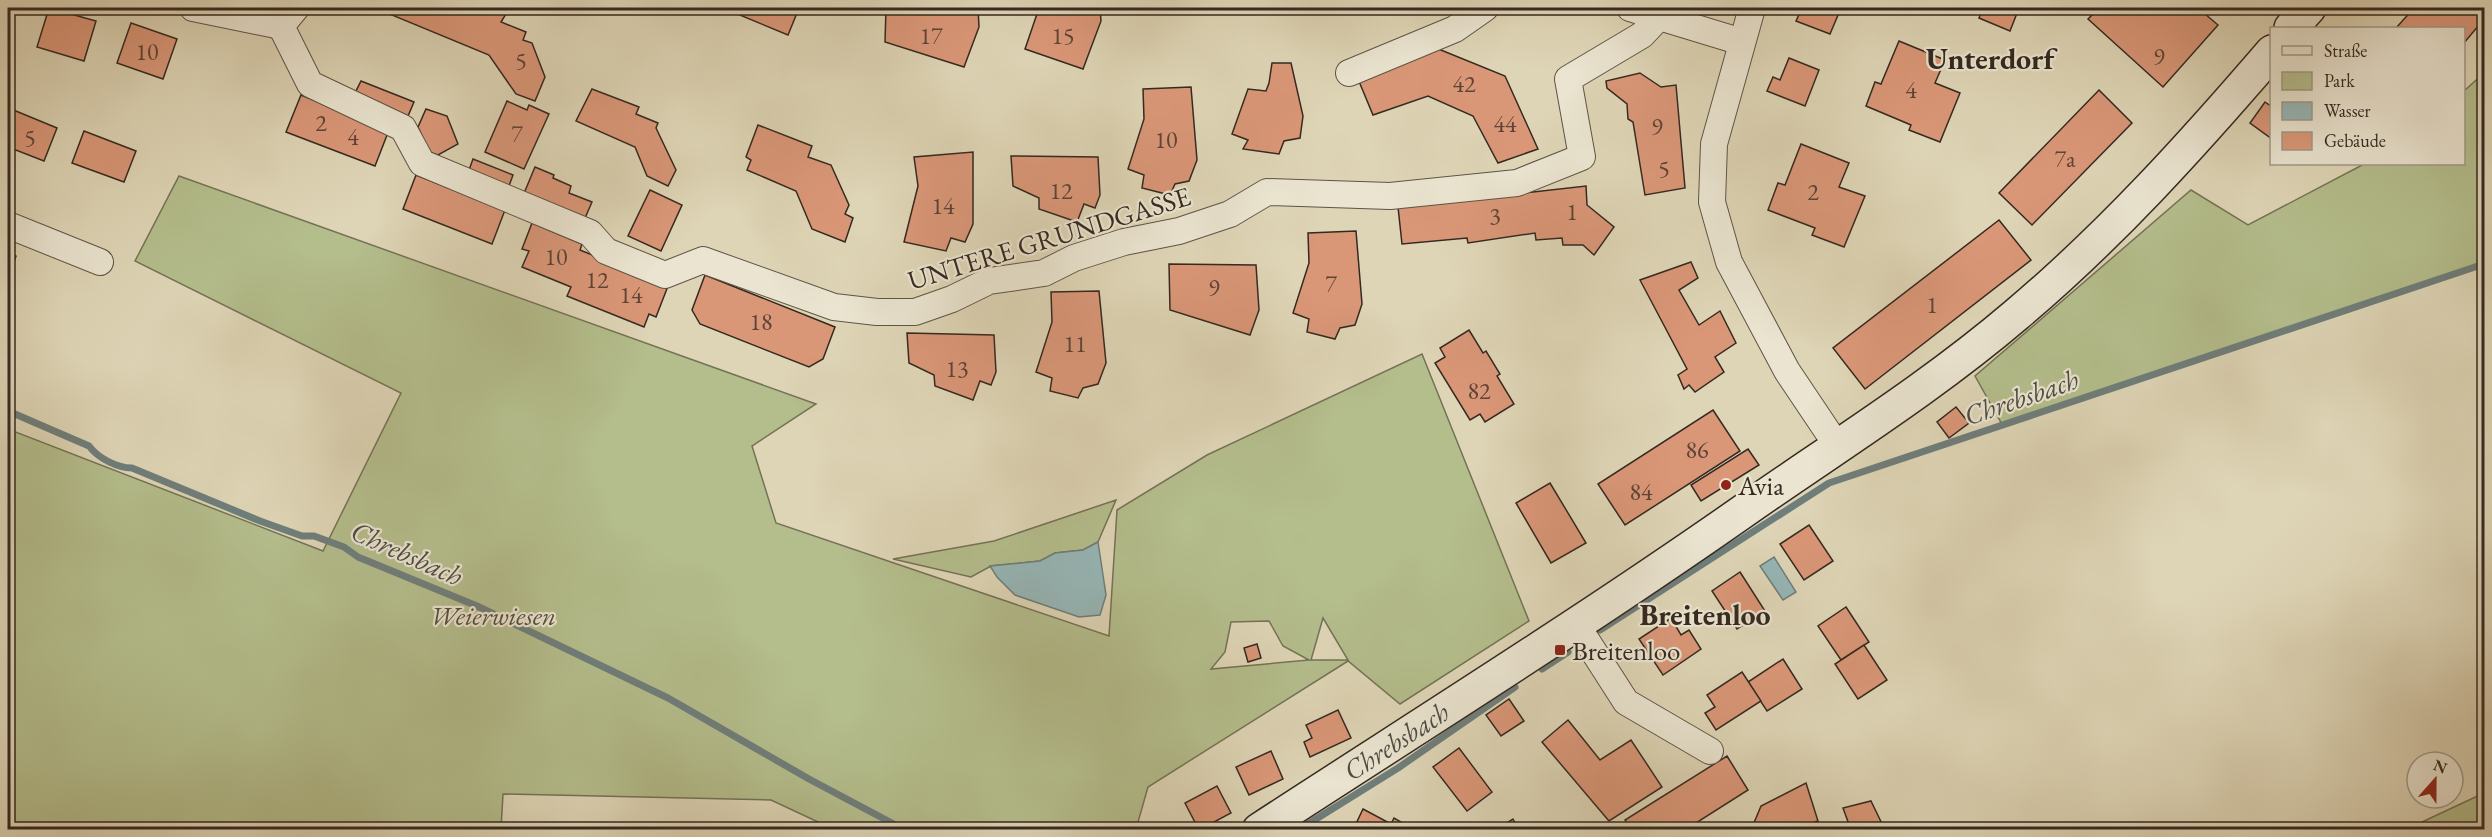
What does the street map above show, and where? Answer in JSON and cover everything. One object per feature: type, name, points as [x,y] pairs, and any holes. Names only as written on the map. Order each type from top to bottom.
[{"type":"main road","points":[[2292,27],[2309,8]]},
{"type":"main road","points":[[1259,830],[1688,551],[1891,412],[1980,345],[2065,272],[2166,172],[2270,53]]},
{"type":"street","points":[[193,8],[289,17]]},
{"type":"street","points":[[1349,73],[1455,29],[1485,8]]},
{"type":"street","points":[[1630,8],[1742,42]]},
{"type":"street","points":[[1752,8],[1714,144],[1712,202],[1729,262],[1787,371],[1838,447]]},
{"type":"street","name":"UNTERE GRUNDGASSE","points":[[289,17],[310,84],[404,128],[422,163],[590,233],[606,251],[665,275],[703,260],[834,307],[877,312],[915,312],[952,300],[989,281],[1044,273],[1074,258],[1124,242],[1179,231],[1230,214],[1267,192],[1390,196],[1517,183],[1582,158],[1568,79],[1642,35],[1659,17]]},
{"type":"street","points":[[8,225],[100,262]]},
{"type":"street","points":[[1576,624],[1626,702],[1710,751]]},
{"type":"green space","points":[[2484,73],[2484,263],[2003,426],[1975,376],[2191,190],[2248,225],[2362,165],[2465,165],[2465,90]]},
{"type":"green space","name":"Weierwiesen","points":[[179,176],[816,404],[752,446],[776,523],[1109,636],[1117,510],[1207,455],[1422,354],[1529,621],[1400,704],[1348,661],[1148,787],[1136,829],[833,829],[771,800],[503,794],[501,829],[8,829],[8,429],[323,551],[401,393],[135,261]],"holes":[[[1323,618],[1348,660],[1311,660]],[[1269,621],[1283,646],[1309,660],[1211,669],[1225,652],[1231,622]]]},
{"type":"green space","points":[[1116,500],[1098,542],[1083,550],[1055,553],[1040,561],[991,566],[971,577],[893,559],[994,541]]},
{"type":"green space","points":[[2484,793],[2484,829],[2407,829],[2448,810],[2465,810],[2465,802]]},
{"type":"water","points":[[1098,542],[1106,595],[1100,615],[1079,617],[1015,595],[997,577],[990,566],[1040,561],[1055,553],[1083,550]]},
{"type":"water","points":[[1774,557],[1796,592],[1783,600],[1760,566]]},
{"type":"building","points":[[8,8],[17,8],[8,36]]},
{"type":"building","points":[[49,8],[96,21],[84,61],[37,47]]},
{"type":"building","points":[[390,8],[489,8],[506,14],[501,22],[526,32],[523,40],[532,43],[545,77],[535,101],[516,94],[489,55],[387,13]]},
{"type":"building","points":[[723,8],[799,8],[788,35]]},
{"type":"building","points":[[886,8],[978,8],[979,27],[964,67],[885,42]]},
{"type":"building","points":[[1039,8],[1100,8],[1101,21],[1083,69],[1025,49]]},
{"type":"building","points":[[1802,8],[1813,11],[1814,8],[1841,8],[1830,34],[1796,21]]},
{"type":"building","points":[[1967,8],[2019,8],[2010,31],[1979,18],[1981,13]]},
{"type":"building","points":[[2099,8],[2198,8],[2218,25],[2163,87],[2088,19]]},
{"type":"building","points":[[2414,8],[2473,8],[2484,19],[2465,42],[2465,27],[2397,27]]},
{"type":"building","points":[[131,23],[177,39],[163,79],[117,63]]},
{"type":"building","points":[[1899,41],[1945,60],[1935,83],[1960,93],[1940,142],[1909,130],[1911,125],[1866,106],[1875,82],[1881,84]]},
{"type":"building","points":[[1436,48],[1505,76],[1538,149],[1498,163],[1473,116],[1428,96],[1373,115],[1358,79]]},
{"type":"building","points":[[1789,58],[1819,70],[1805,106],[1767,91],[1773,77],[1780,80]]},
{"type":"building","points":[[1272,63],[1291,63],[1303,116],[1300,138],[1284,141],[1279,154],[1243,149],[1248,140],[1232,134],[1248,89],[1266,91]]},
{"type":"building","points":[[1640,73],[1661,87],[1676,85],[1685,188],[1645,195],[1633,122],[1628,119],[1627,104],[1607,88],[1606,81]]},
{"type":"building","points":[[361,81],[414,102],[408,116],[355,93]]},
{"type":"building","points":[[1191,87],[1197,160],[1189,181],[1175,184],[1170,195],[1142,188],[1144,175],[1128,169],[1144,119],[1143,89]]},
{"type":"building","points":[[592,89],[639,107],[636,114],[658,123],[656,128],[676,170],[668,186],[647,176],[635,147],[576,121]]},
{"type":"building","points":[[2099,90],[2132,123],[2032,225],[1999,193]]},
{"type":"building","points":[[301,95],[389,130],[375,166],[286,132]]},
{"type":"building","points":[[507,101],[527,110],[529,105],[549,114],[524,169],[485,152]]},
{"type":"building","points":[[2265,102],[2270,106],[2270,138],[2250,123]]},
{"type":"building","points":[[11,109],[57,128],[44,161],[8,147],[8,119]]},
{"type":"building","points":[[426,109],[447,116],[458,144],[438,155],[429,152],[418,127]]},
{"type":"building","points":[[758,125],[812,146],[808,157],[831,165],[849,205],[845,214],[853,218],[845,242],[812,229],[796,191],[747,170],[751,160],[746,157]]},
{"type":"building","points":[[84,131],[136,151],[124,182],[72,163]]},
{"type":"building","points":[[1801,144],[1849,163],[1839,187],[1865,196],[1844,247],[1812,235],[1815,228],[1768,210],[1778,183],[1785,185]]},
{"type":"building","points":[[973,152],[973,224],[965,242],[951,238],[946,251],[904,242],[918,186],[914,157]]},
{"type":"building","points":[[1011,156],[1098,157],[1100,195],[1095,208],[1084,204],[1077,222],[1039,209],[1039,198],[1013,186]]},
{"type":"building","points":[[473,159],[513,175],[509,186],[469,170]]},
{"type":"building","points":[[535,167],[571,186],[569,193],[592,202],[582,225],[522,198]]},
{"type":"building","points":[[416,175],[505,210],[492,244],[403,209]]},
{"type":"building","points":[[1586,186],[1587,205],[1614,227],[1594,255],[1583,245],[1563,245],[1562,238],[1536,240],[1535,233],[1468,243],[1467,238],[1402,244],[1398,207]]},
{"type":"building","points":[[650,190],[682,205],[661,251],[628,236]]},
{"type":"building","points":[[1999,220],[2031,260],[1865,389],[1833,348]]},
{"type":"building","points":[[532,223],[582,244],[580,250],[668,286],[656,317],[649,314],[644,327],[567,296],[571,287],[522,267],[529,251],[522,249]]},
{"type":"building","points":[[1356,231],[1362,304],[1355,325],[1340,328],[1335,339],[1307,332],[1309,319],[1293,313],[1309,263],[1308,233]]},
{"type":"building","points":[[8,252],[16,256],[8,278]]},
{"type":"building","points":[[1691,262],[1698,278],[1679,290],[1699,325],[1720,311],[1736,343],[1715,357],[1724,372],[1695,392],[1689,385],[1684,389],[1678,375],[1687,369],[1640,280]]},
{"type":"building","points":[[1169,264],[1256,265],[1259,310],[1250,335],[1170,310]]},
{"type":"building","points":[[705,275],[835,327],[823,359],[809,367],[700,324],[692,310]]},
{"type":"building","points":[[1099,291],[1106,363],[1098,384],[1083,388],[1078,398],[1050,391],[1052,378],[1036,372],[1052,322],[1051,292]]},
{"type":"building","points":[[1469,330],[1483,353],[1486,351],[1500,374],[1497,376],[1514,404],[1485,422],[1480,414],[1470,420],[1435,363],[1445,357],[1440,348]]},
{"type":"building","points":[[907,333],[994,335],[996,372],[991,385],[980,381],[973,400],[935,386],[934,375],[909,363]]},
{"type":"building","points":[[1956,407],[1969,423],[1949,438],[1937,422]]},
{"type":"building","points":[[1713,410],[1740,451],[1625,525],[1598,484]]},
{"type":"building","points":[[1748,449],[1759,465],[1701,501],[1691,485]]},
{"type":"building","points":[[1550,483],[1586,543],[1551,563],[1516,503]]},
{"type":"building","points":[[1809,525],[1833,561],[1804,580],[1780,544]]},
{"type":"building","points":[[1740,572],[1765,611],[1737,629],[1712,591]]},
{"type":"building","points":[[1846,607],[1869,642],[1841,660],[1818,626]]},
{"type":"building","points":[[1671,618],[1681,635],[1689,630],[1701,649],[1663,675],[1639,639]]},
{"type":"building","points":[[1257,644],[1261,658],[1248,662],[1244,648]]},
{"type":"building","points":[[1864,645],[1887,680],[1858,699],[1835,664]]},
{"type":"building","points":[[1783,659],[1802,689],[1767,711],[1748,682]]},
{"type":"building","points":[[1742,672],[1761,701],[1716,730],[1705,713],[1715,707],[1707,695]]},
{"type":"building","points":[[1509,699],[1524,721],[1501,736],[1486,715]]},
{"type":"building","points":[[1338,710],[1351,738],[1310,757],[1304,742],[1312,738],[1306,725]]},
{"type":"building","points":[[1568,720],[1600,760],[1631,740],[1662,787],[1609,821],[1542,742]]},
{"type":"building","points":[[1459,748],[1492,792],[1467,811],[1433,767]]},
{"type":"building","points":[[1271,751],[1283,779],[1249,795],[1236,767]]},
{"type":"building","points":[[1727,756],[1748,790],[1685,830],[1632,830],[1625,820]]},
{"type":"building","points":[[1806,783],[1818,821],[1789,830],[1751,830],[1761,806]]},
{"type":"building","points":[[1217,786],[1231,813],[1199,830],[1185,803]]},
{"type":"building","points":[[1871,801],[1885,830],[1851,830],[1843,808]]},
{"type":"building","points":[[1363,809],[1391,824],[1394,818],[1415,830],[1353,830]]},
{"type":"building","points":[[1513,819],[1519,830],[1495,830]]},
{"type":"building","points":[[520,823],[560,825],[559,830],[519,830]]},
{"type":"waterway","name":"Chrebsbach","points":[[1600,630],[1829,483],[2484,264]]},
{"type":"waterway","name":"Chrebsbach","points":[[8,411],[89,446],[97,454],[114,464],[132,468],[260,521],[302,536],[314,536],[344,547],[358,557],[477,606],[668,698],[809,779],[905,830]]},
{"type":"waterway","name":"Chrebsbach","points":[[1542,669],[1568,652]]},
{"type":"waterway","name":"Chrebsbach","points":[[1300,829],[1398,768],[1515,687]]},
{"type":"place","name":"Avia","points":[[1726,485]]},
{"type":"place","name":"Breitenloo","points":[[1560,650]]},
{"type":"district","name":"Unterdorf","points":[[1990,58]]},
{"type":"district","name":"Breitenloo","points":[[1705,614]]}]
